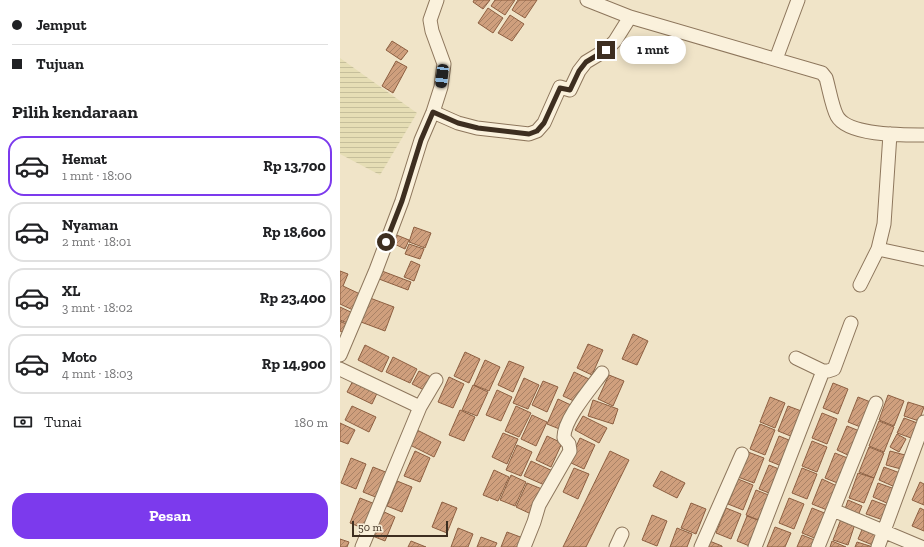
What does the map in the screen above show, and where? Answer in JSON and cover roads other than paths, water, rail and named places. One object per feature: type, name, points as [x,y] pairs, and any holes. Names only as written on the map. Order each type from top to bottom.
[{"type":"street","points":[[340,355],[376,270],[402,201],[421,140],[433,112],[441,87],[444,64],[432,32],[430,20],[437,0]]},
{"type":"street","points":[[587,0],[630,17],[822,73],[826,78],[836,116],[847,125],[867,132],[924,135]]},
{"type":"street","points":[[776,59],[798,0]]},
{"type":"street","points":[[433,112],[458,123],[478,128],[529,134],[537,131],[544,123],[560,88],[570,90],[579,71],[586,62],[606,50],[615,41],[630,17]]},
{"type":"street","points":[[860,285],[878,249],[884,224],[890,134]]},
{"type":"street","points":[[878,249],[924,259]]},
{"type":"street","points":[[796,358],[823,371],[834,369],[851,323]]},
{"type":"street","points":[[340,368],[420,407]]},
{"type":"street","points":[[755,547],[823,371]]},
{"type":"street","points":[[524,547],[534,522],[537,508],[570,451],[569,444],[564,438],[565,427],[602,372]]},
{"type":"street","points":[[362,547],[420,407],[436,380]]},
{"type":"street","points":[[818,547],[876,403]]},
{"type":"street","points":[[878,547],[924,422]]},
{"type":"street","points":[[701,547],[742,454]]},
{"type":"street","points":[[833,510],[921,547]]},
{"type":"street","points":[[616,547],[622,534]]}]
